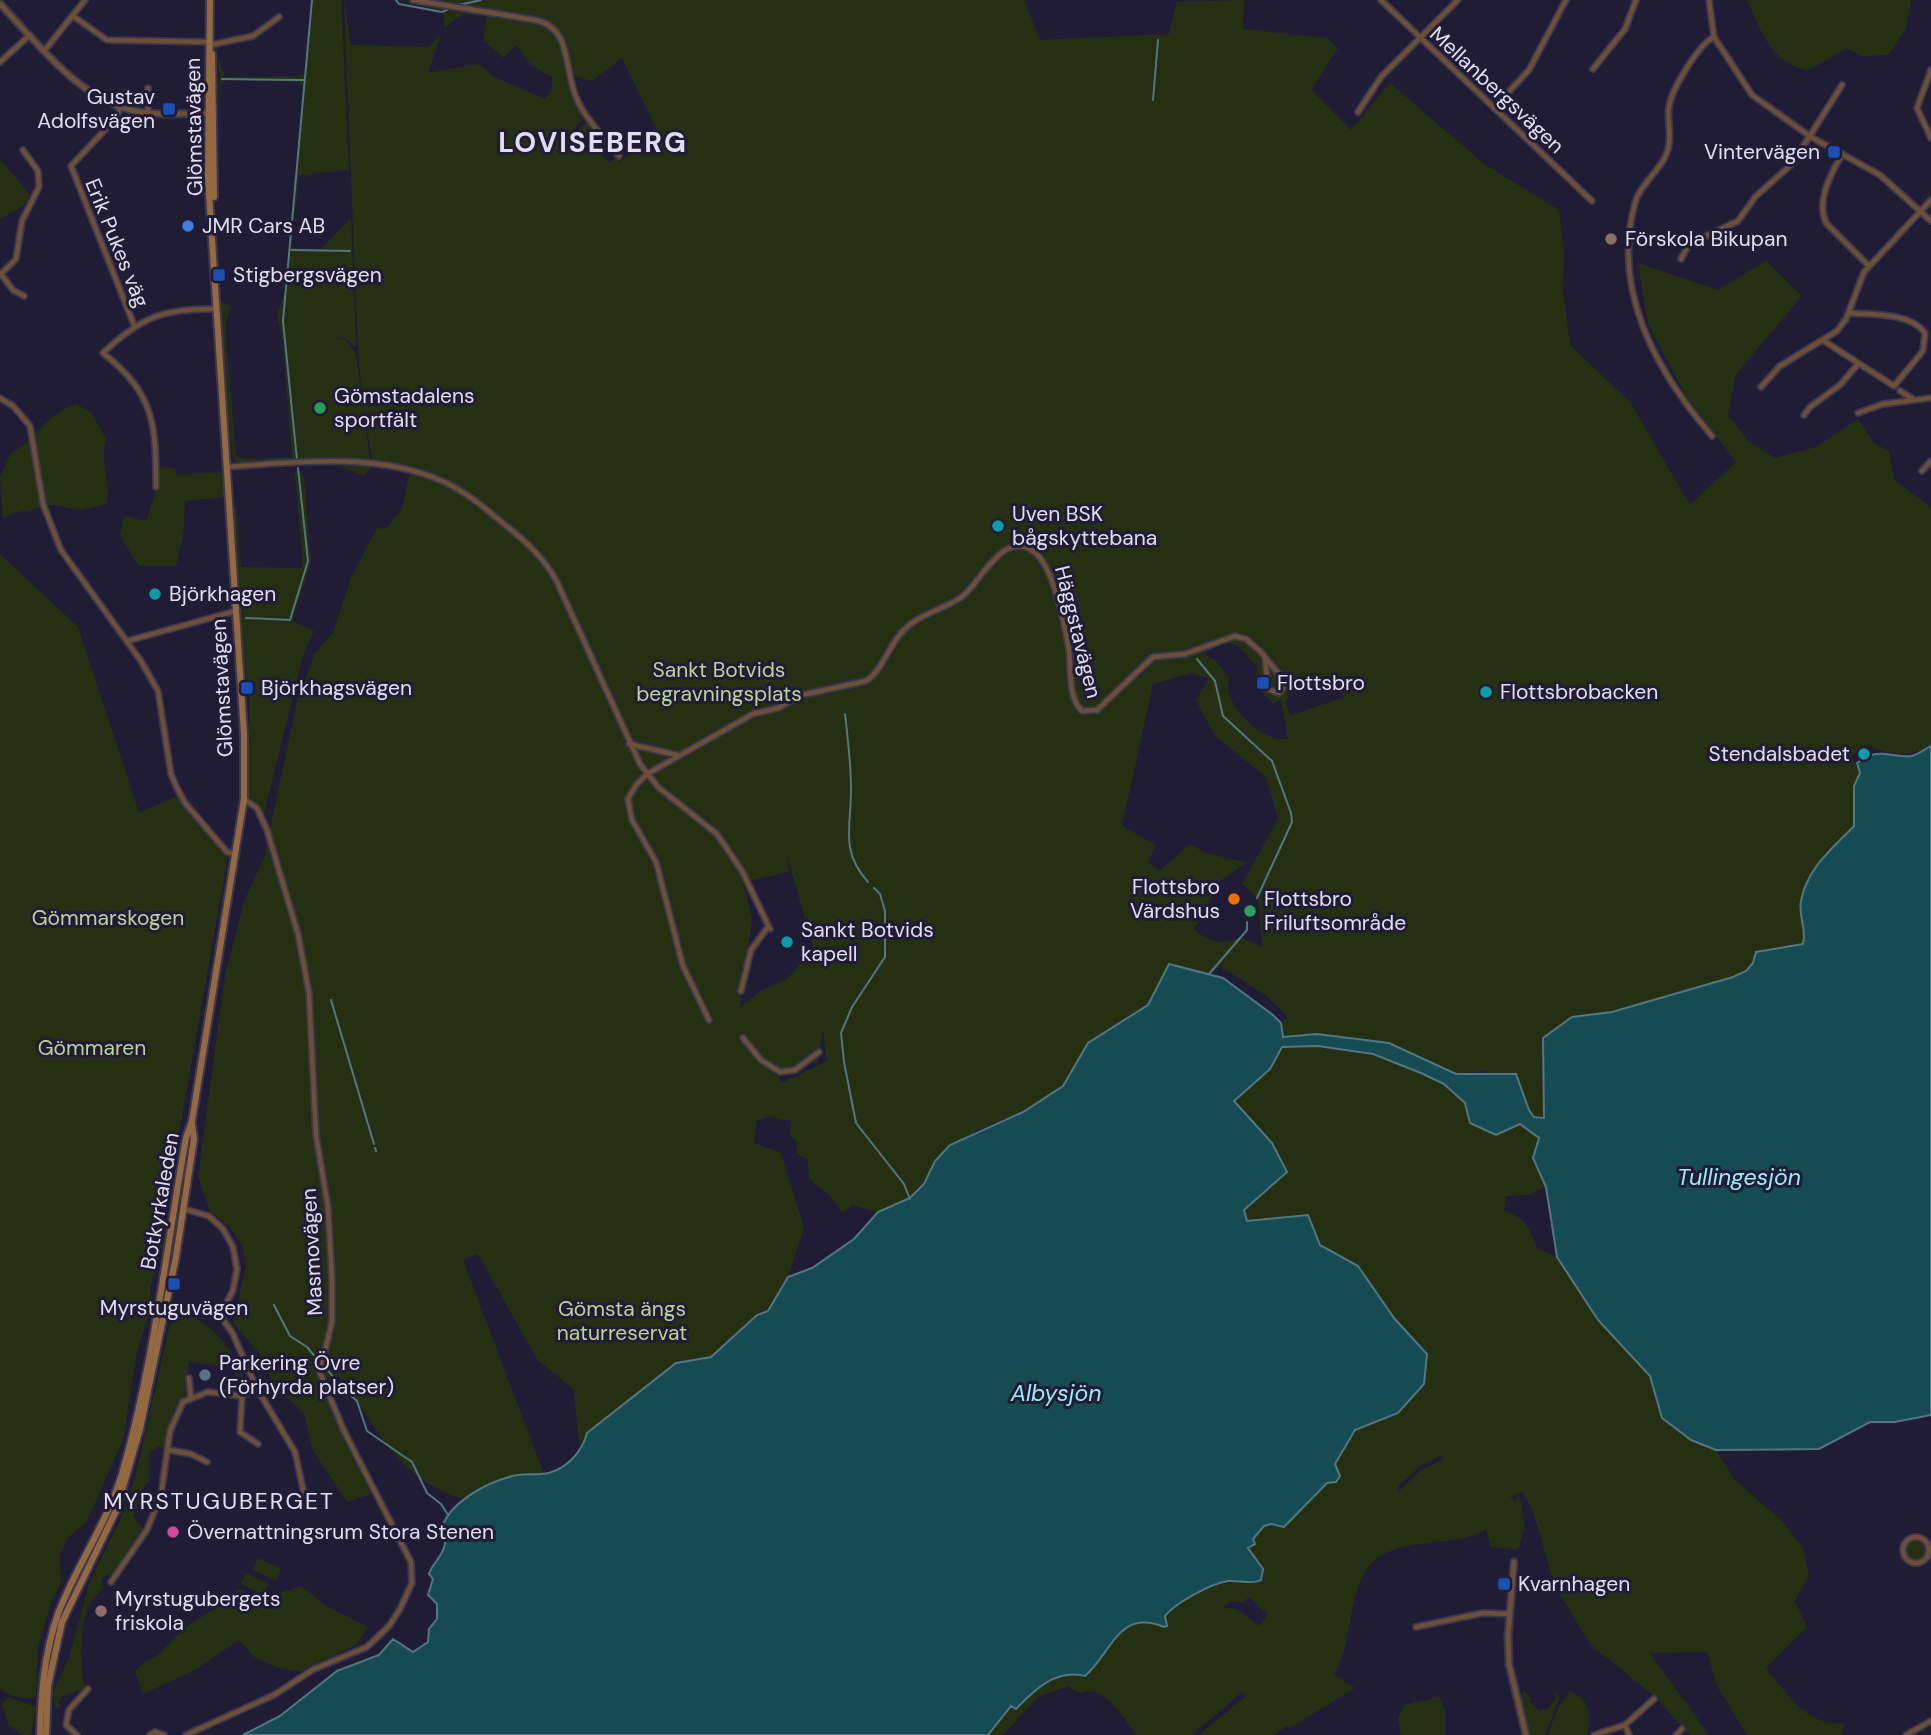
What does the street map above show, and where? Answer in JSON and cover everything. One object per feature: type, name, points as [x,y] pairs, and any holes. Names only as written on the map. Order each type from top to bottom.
[{"type":"main road","name":"Glömstavägen","points":[[192,1121],[244,799],[244,734],[215,309],[210,0]]},
{"type":"main road","name":"Botkyrkaleden","points":[[40,1735],[43,1679],[56,1621],[107,1514],[127,1452],[159,1310],[181,1164],[192,1121]]},
{"type":"main road","name":"Botkyrkaleden","points":[[46,1735],[48,1686],[57,1640],[72,1596],[109,1527],[124,1488],[158,1347],[184,1209],[194,1139],[192,1121]]},
{"type":"main road","points":[[173,1219],[184,1209],[178,1200],[181,1164]]},
{"type":"street","points":[[45,50],[85,0]]},
{"type":"street","points":[[413,0],[545,22],[554,27],[561,38],[576,98],[619,156]]},
{"type":"street","name":"Mellanbergsvägen","points":[[1381,0],[1592,201]]},
{"type":"street","points":[[1358,113],[1381,77],[1458,0]]},
{"type":"street","points":[[1494,108],[1529,70],[1566,0]]},
{"type":"street","points":[[1593,69],[1598,59],[1625,29],[1636,0]]},
{"type":"street","points":[[1709,0],[1714,37],[1752,95],[1811,137],[1880,175],[1931,221]]},
{"type":"street","points":[[0,4],[87,90],[120,107],[148,113],[211,113]]},
{"type":"street","points":[[73,16],[107,40],[210,43],[253,36],[279,17]]},
{"type":"street","points":[[0,62],[30,35]]},
{"type":"street","points":[[1712,436],[1687,406],[1656,356],[1637,314],[1627,270],[1635,203],[1641,189],[1663,162],[1668,148],[1668,111],[1672,96],[1703,44],[1714,37]]},
{"type":"street","points":[[1931,70],[1917,108],[1931,138]]},
{"type":"street","points":[[1681,259],[1689,244],[1741,218],[1756,196],[1792,164],[1842,85]]},
{"type":"street","points":[[148,88],[148,113]]},
{"type":"street","name":"Erik Pukes väg","points":[[120,107],[117,117],[71,166],[134,325]]},
{"type":"street","points":[[23,150],[37,168],[39,187],[23,218],[16,259],[0,274],[13,290],[24,296]]},
{"type":"street","points":[[1842,154],[1827,184],[1822,215],[1826,223],[1868,265]]},
{"type":"street","points":[[1761,387],[1780,366],[1837,331],[1849,313],[1858,282],[1868,265],[1931,200]]},
{"type":"street","points":[[156,487],[155,430],[149,408],[128,376],[103,353],[134,325],[177,310],[215,309]]},
{"type":"street","points":[[1824,341],[1894,387],[1924,349],[1923,331],[1914,323],[1895,317],[1849,313]]},
{"type":"street","points":[[1804,415],[1810,407],[1840,385],[1857,363]]},
{"type":"street","points":[[1900,391],[1914,400]]},
{"type":"street","points":[[0,398],[17,409],[30,426],[43,504],[61,550],[127,640],[158,691],[170,767],[177,789],[224,849],[235,854]]},
{"type":"street","points":[[1858,413],[1931,398]]},
{"type":"street","points":[[1923,471],[1931,461]]},
{"type":"street","points":[[226,467],[365,462],[432,478],[468,496],[525,542],[552,572],[629,744],[647,774],[658,787],[717,834],[742,871],[769,928],[751,950],[741,991]]},
{"type":"street","name":"Häggstavägen","points":[[647,774],[753,713],[778,708],[802,695],[866,681],[908,626],[963,596],[994,559],[1016,546],[1029,548],[1040,555],[1050,574],[1068,645],[1078,708],[1088,712],[1097,710],[1136,676],[1153,657],[1185,654],[1235,636],[1246,639],[1265,658]]},
{"type":"street","points":[[127,640],[236,611]]},
{"type":"street","points":[[1265,658],[1282,682],[1283,689],[1279,693],[1268,689],[1265,658]]},
{"type":"street","points":[[629,744],[678,755]]},
{"type":"street","points":[[647,774],[636,785],[628,799],[632,820],[656,862],[683,966],[709,1020]]},
{"type":"street","name":"Masmovägen","points":[[186,1735],[274,1695],[314,1669],[362,1650],[394,1620],[414,1574],[411,1562],[344,1431],[320,1373],[332,1321],[332,1279],[328,1207],[316,1135],[309,993],[298,934],[264,822],[257,808],[244,799]]},
{"type":"street","points":[[743,1038],[761,1060],[780,1072],[795,1070],[819,1052]]},
{"type":"street","points":[[184,1209],[209,1216],[223,1229],[233,1247],[237,1269],[233,1290],[223,1310],[224,1321],[233,1334],[256,1387],[295,1452],[306,1503]]},
{"type":"street","points":[[189,1378],[191,1399]]},
{"type":"street","points":[[111,1582],[147,1530],[161,1495],[170,1432],[183,1402],[208,1392],[242,1396],[256,1387]]},
{"type":"street","points":[[242,1396],[240,1432],[258,1444]]},
{"type":"street","points":[[169,1450],[191,1454],[207,1462]]},
{"type":"street","points":[[1919,1537],[1927,1543],[1928,1553],[1923,1561],[1913,1562],[1905,1557],[1903,1547],[1909,1539],[1919,1537]]},
{"type":"street","points":[[1514,1562],[1509,1615],[1509,1664],[1525,1735]]},
{"type":"street","points":[[1416,1627],[1483,1613],[1509,1615]]},
{"type":"street","points":[[77,1735],[66,1725],[69,1710],[88,1689]]},
{"type":"street","points":[[1594,1735],[1625,1725],[1654,1699]]},
{"type":"street","points":[[1906,1735],[1931,1721]]},
{"type":"street","points":[[1625,1725],[1629,1735]]},
{"type":"street","points":[[1676,1735],[1682,1729]]},
{"type":"street","points":[[150,1735],[155,1732],[164,1735]]},
{"type":"green space","points":[[312,0],[341,0],[349,170],[299,175],[291,248],[321,249],[351,218],[356,348],[346,338],[335,338],[346,340],[356,354],[370,460],[239,462],[233,459],[223,372],[217,241],[221,302],[231,306],[225,324],[236,456],[244,459],[292,457],[283,341],[277,314],[284,294],[304,87],[298,82],[226,80],[221,85],[218,209],[220,76],[215,47],[219,47],[216,51],[225,77],[300,76],[305,73]]},
{"type":"green space","points":[[344,0],[351,45],[429,47],[441,34],[428,73],[479,64],[494,77],[545,99],[551,91],[553,78],[530,64],[516,45],[504,58],[483,40],[487,16],[463,14],[444,28],[444,11],[398,0],[491,11],[425,0],[1024,0],[1040,40],[1169,34],[1177,2],[1244,0],[1243,29],[1327,38],[1338,48],[1311,90],[1351,130],[1390,83],[1484,164],[1559,210],[1564,253],[1563,290],[1570,345],[1630,402],[1690,505],[1736,462],[1686,396],[1648,324],[1638,263],[1718,290],[1766,261],[1802,296],[1736,374],[1728,415],[1749,442],[1775,458],[1816,447],[1858,419],[1874,443],[1889,451],[1894,480],[1931,507],[1931,746],[1913,753],[1898,754],[1865,745],[1851,756],[1860,773],[1854,786],[1854,826],[1825,853],[1803,924],[1806,933],[1803,944],[1770,953],[1735,976],[1676,997],[1572,1017],[1545,1118],[1534,1117],[1486,1071],[1456,1074],[1389,1043],[1317,1034],[1283,1037],[1281,1023],[1287,1019],[1284,1013],[1268,997],[1220,966],[1211,974],[1169,965],[1148,1005],[1088,1043],[1063,1086],[1023,1112],[975,1131],[935,1161],[923,1184],[910,1199],[878,1212],[852,1205],[842,1213],[830,1196],[809,1179],[808,1160],[797,1154],[796,1140],[790,1136],[791,1121],[768,1117],[757,1120],[754,1143],[781,1153],[804,1228],[788,1277],[768,1311],[757,1315],[711,1357],[676,1363],[587,1433],[583,1449],[579,1443],[574,1390],[537,1359],[478,1254],[463,1260],[544,1474],[508,1477],[464,1499],[440,1490],[404,1465],[338,1375],[319,1380],[371,1494],[347,1502],[312,1449],[304,1413],[275,1386],[262,1356],[233,1323],[246,1266],[242,1245],[230,1227],[210,1211],[198,1177],[225,975],[245,899],[264,858],[297,702],[315,653],[333,633],[351,578],[377,528],[386,529],[402,509],[410,470],[373,461],[365,419],[358,350]],"holes":[[[622,58],[658,132],[620,162],[612,150],[614,159],[609,163],[600,154],[609,147],[588,120],[576,132],[598,157],[573,133],[573,129],[585,118],[569,75],[592,81]],[[1228,643],[1238,645],[1257,667],[1254,684],[1273,703],[1281,699],[1288,739],[1279,739],[1261,732],[1245,719],[1229,694],[1229,678],[1216,661],[1205,654],[1211,647]],[[1192,673],[1209,678],[1196,700],[1215,736],[1266,777],[1278,819],[1242,884],[1258,898],[1262,947],[1239,937],[1227,942],[1215,941],[1194,929],[1220,881],[1247,862],[1208,854],[1190,844],[1159,871],[1148,862],[1156,845],[1122,826],[1153,684]],[[1292,686],[1327,693],[1341,690],[1344,697],[1290,716],[1286,702]],[[785,849],[814,949],[787,979],[760,991],[740,1008],[752,919],[743,882],[789,872]],[[823,1028],[827,1061],[782,1083],[775,1071],[818,1062]]]},
{"type":"green space","points":[[1747,0],[1911,0],[1906,29],[1888,55],[1861,56],[1847,48],[1808,71],[1784,60],[1776,53],[1763,35]]},
{"type":"green space","points":[[0,159],[29,194],[28,203],[0,219]]},
{"type":"green space","points":[[77,404],[92,414],[106,439],[104,455],[107,504],[80,510],[54,505],[13,513],[3,519],[0,478],[11,453],[58,413]]},
{"type":"green space","points":[[158,466],[175,468],[177,475],[222,472],[225,497],[185,501],[183,537],[176,566],[139,566],[120,536],[124,516],[146,521],[159,483]]},
{"type":"green space","points":[[340,466],[370,466],[370,469],[363,476]]},
{"type":"green space","points":[[299,470],[304,477],[311,563],[292,621],[314,631],[302,659],[264,814],[248,795],[250,692],[245,674],[234,518],[236,503],[241,567],[303,568],[295,472]]},
{"type":"green space","name":"Gömmarskogen","points":[[0,554],[78,627],[139,813],[182,794],[229,850],[163,1224],[165,1239],[150,1287],[151,1306],[137,1352],[123,1440],[86,1523],[68,1537],[60,1555],[61,1582],[51,1603],[38,1647],[36,1696],[27,1698],[12,1695],[0,1688]]},
{"type":"green space","points":[[1318,1046],[1368,1054],[1401,1063],[1446,1086],[1496,1135],[1520,1124],[1539,1139],[1533,1159],[1546,1187],[1528,1195],[1506,1196],[1504,1210],[1517,1216],[1525,1224],[1537,1248],[1557,1257],[1598,1320],[1650,1376],[1662,1418],[1691,1440],[1716,1450],[1735,1480],[1783,1522],[1803,1548],[1809,1575],[1795,1601],[1807,1627],[1766,1668],[1790,1698],[1809,1715],[1832,1723],[1845,1723],[1842,1735],[1747,1735],[1717,1686],[1707,1652],[1650,1653],[1709,1735],[1690,1735],[1654,1696],[1591,1645],[1555,1587],[1533,1511],[1522,1492],[1510,1497],[1515,1501],[1519,1494],[1525,1527],[1518,1550],[1491,1547],[1486,1529],[1458,1539],[1407,1546],[1377,1559],[1366,1571],[1355,1596],[1344,1650],[1334,1675],[1355,1688],[1290,1728],[1287,1725],[1274,1735],[1199,1735],[1245,1697],[1242,1692],[1192,1735],[1137,1735],[1105,1697],[1088,1691],[1079,1693],[1068,1686],[1038,1697],[1003,1735],[988,1735],[1011,1706],[1016,1709],[1047,1682],[1065,1675],[1085,1675],[1125,1628],[1136,1623],[1167,1626],[1165,1616],[1194,1593],[1219,1584],[1256,1583],[1263,1569],[1248,1548],[1264,1526],[1277,1526],[1339,1476],[1335,1464],[1355,1430],[1398,1413],[1415,1393],[1427,1354],[1394,1318],[1358,1266],[1320,1245],[1308,1216],[1248,1222],[1244,1210],[1248,1118],[1234,1101],[1270,1069],[1282,1047]],"holes":[[[1442,1455],[1444,1459],[1420,1471],[1399,1491],[1398,1486],[1419,1467]],[[1249,1597],[1268,1615],[1259,1626],[1237,1609],[1222,1608],[1231,1601],[1242,1603]]]},
{"type":"green space","points":[[178,1312],[201,1322],[221,1339],[236,1361],[245,1385],[240,1390],[236,1387],[235,1371],[229,1365],[223,1367],[189,1361],[185,1396],[174,1410],[164,1450],[159,1446],[149,1453],[149,1482],[146,1483],[133,1516],[143,1529],[116,1572],[104,1576],[101,1580],[103,1588],[90,1603],[86,1614],[81,1658],[86,1688],[63,1696],[59,1701],[60,1707],[55,1709],[53,1692],[69,1658],[90,1581],[119,1523],[134,1482],[171,1320]]},
{"type":"green space","points":[[1916,1540],[1923,1543],[1926,1550],[1923,1557],[1916,1560],[1909,1557],[1906,1550],[1909,1543]]},
{"type":"green space","points":[[258,1558],[281,1569],[276,1581],[253,1570]]},
{"type":"green space","points":[[246,1573],[269,1584],[263,1595],[241,1584]]},
{"type":"green space","points":[[301,1586],[328,1607],[368,1627],[356,1645],[302,1671],[282,1669],[254,1657],[239,1640],[195,1670],[143,1694],[135,1671],[157,1656],[186,1627],[223,1603],[238,1589],[265,1598]]},
{"type":"green space","points":[[1524,1691],[1531,1699],[1529,1701],[1540,1711],[1543,1708],[1546,1710],[1557,1698],[1552,1691],[1560,1697],[1545,1735],[1529,1735],[1519,1697]]},
{"type":"green space","points":[[1570,1691],[1586,1704],[1588,1735],[1548,1735],[1557,1710]]},
{"type":"green space","points":[[9,1697],[36,1707],[31,1735],[22,1735],[8,1724],[2,1704]]},
{"type":"green space","points":[[1439,1697],[1446,1711],[1445,1735],[1401,1735],[1398,1718],[1404,1705]]},
{"type":"water","name":"Albysjön","points":[[1931,746],[1931,1415],[1895,1422],[1870,1422],[1819,1449],[1716,1450],[1691,1440],[1662,1418],[1650,1376],[1598,1320],[1557,1257],[1546,1187],[1533,1158],[1539,1138],[1520,1124],[1496,1135],[1470,1123],[1465,1103],[1444,1084],[1373,1054],[1318,1046],[1282,1047],[1270,1069],[1234,1101],[1272,1143],[1287,1172],[1244,1210],[1247,1221],[1308,1215],[1320,1245],[1358,1266],[1394,1318],[1427,1354],[1424,1384],[1398,1413],[1355,1430],[1335,1464],[1340,1476],[1336,1482],[1327,1483],[1284,1527],[1271,1524],[1264,1526],[1253,1539],[1255,1544],[1248,1548],[1263,1569],[1261,1580],[1228,1581],[1204,1590],[1170,1611],[1165,1616],[1167,1626],[1136,1623],[1126,1628],[1085,1676],[1065,1675],[1047,1682],[1016,1709],[1011,1706],[988,1735],[243,1735],[280,1716],[337,1671],[379,1655],[393,1639],[413,1652],[428,1642],[429,1629],[437,1619],[437,1604],[428,1595],[433,1579],[429,1574],[444,1549],[445,1535],[442,1527],[460,1502],[499,1480],[558,1470],[581,1448],[587,1433],[676,1363],[711,1357],[757,1315],[768,1311],[788,1277],[812,1268],[854,1239],[878,1212],[910,1198],[924,1184],[935,1161],[950,1145],[1023,1112],[1063,1086],[1088,1043],[1148,1005],[1169,964],[1223,978],[1273,1015],[1281,1023],[1283,1037],[1317,1034],[1389,1043],[1456,1074],[1516,1074],[1529,1110],[1534,1117],[1544,1118],[1543,1038],[1572,1017],[1612,1012],[1733,977],[1746,971],[1753,963],[1756,952],[1803,944],[1800,907],[1804,889],[1822,860],[1854,826],[1854,786],[1860,773],[1857,763],[1878,754],[1911,756]]},
{"type":"waterway","points":[[297,460],[283,321],[312,0]]},
{"type":"waterway","points":[[396,0],[399,4],[442,12],[447,10]]},
{"type":"waterway","points":[[459,5],[481,0]]},
{"type":"waterway","points":[[1153,100],[1158,40]]},
{"type":"waterway","points":[[222,79],[304,80]]},
{"type":"waterway","points":[[292,250],[350,251]]},
{"type":"waterway","points":[[246,618],[290,620],[308,561],[298,468]]},
{"type":"waterway","points":[[1197,659],[1215,681],[1223,716],[1272,761],[1291,813],[1292,822],[1257,898]]},
{"type":"waterway","points":[[845,714],[851,780],[850,849],[859,871],[868,882]]},
{"type":"waterway","points":[[874,888],[880,894],[885,911],[885,957],[852,1007],[841,1033],[844,1062],[856,1123],[904,1184],[910,1199]]},
{"type":"waterway","points":[[1209,974],[1247,930],[1247,922]]},
{"type":"waterway","points":[[331,1000],[374,1144]]},
{"type":"waterway","points":[[274,1305],[290,1336],[307,1347],[318,1360]]},
{"type":"waterway","points":[[324,1365],[340,1386],[357,1401],[367,1431],[412,1462],[427,1493],[441,1504],[448,1515]]},
{"type":"place","name":"Gustav Adolfsvägen","points":[[169,109]]},
{"type":"place","name":"Vintervägen","points":[[1834,152]]},
{"type":"place","name":"JMR Cars AB","points":[[188,226]]},
{"type":"place","name":"Förskola Bikupan","points":[[1611,239]]},
{"type":"place","name":"Stigbergsvägen","points":[[219,275]]},
{"type":"place","name":"Gömstadalens sportfält","points":[[320,408]]},
{"type":"place","name":"Uven BSK bågskyttebana","points":[[998,526]]},
{"type":"place","name":"Björkhagen","points":[[155,594]]},
{"type":"place","name":"Flottsbro","points":[[1263,683]]},
{"type":"place","name":"Björkhagsvägen","points":[[247,688]]},
{"type":"place","name":"Flottsbrobacken","points":[[1486,692]]},
{"type":"place","name":"Stendalsbadet","points":[[1864,754]]},
{"type":"place","name":"Flottsbro Värdshus","points":[[1234,899]]},
{"type":"place","name":"Flottsbro Friluftsområde","points":[[1250,911]]},
{"type":"place","name":"Sankt Botvids kapell","points":[[787,942]]},
{"type":"place","name":"Myrstuguvägen","points":[[174,1284]]},
{"type":"place","name":"Parkering Övre (Förhyrda platser)","points":[[205,1375]]},
{"type":"place","name":"Övernattningsrum Stora Stenen","points":[[173,1532]]},
{"type":"place","name":"Kvarnhagen","points":[[1504,1584]]},
{"type":"place","name":"Myrstugubergets friskola","points":[[101,1611]]},
{"type":"district","name":"LOVISEBERG","points":[[593,142]]},
{"type":"district","name":"MYRSTUGUBERGET","points":[[219,1501]]},
{"type":"park label","name":"Sankt Botvids begravningsplats","points":[[719,682]]},
{"type":"park label","name":"Gömmaren","points":[[92,1048]]},
{"type":"park label","name":"Gömsta ängs naturreservat","points":[[622,1321]]},
{"type":"water label","name":"Tullingesjön","points":[[1739,1177]]}]
